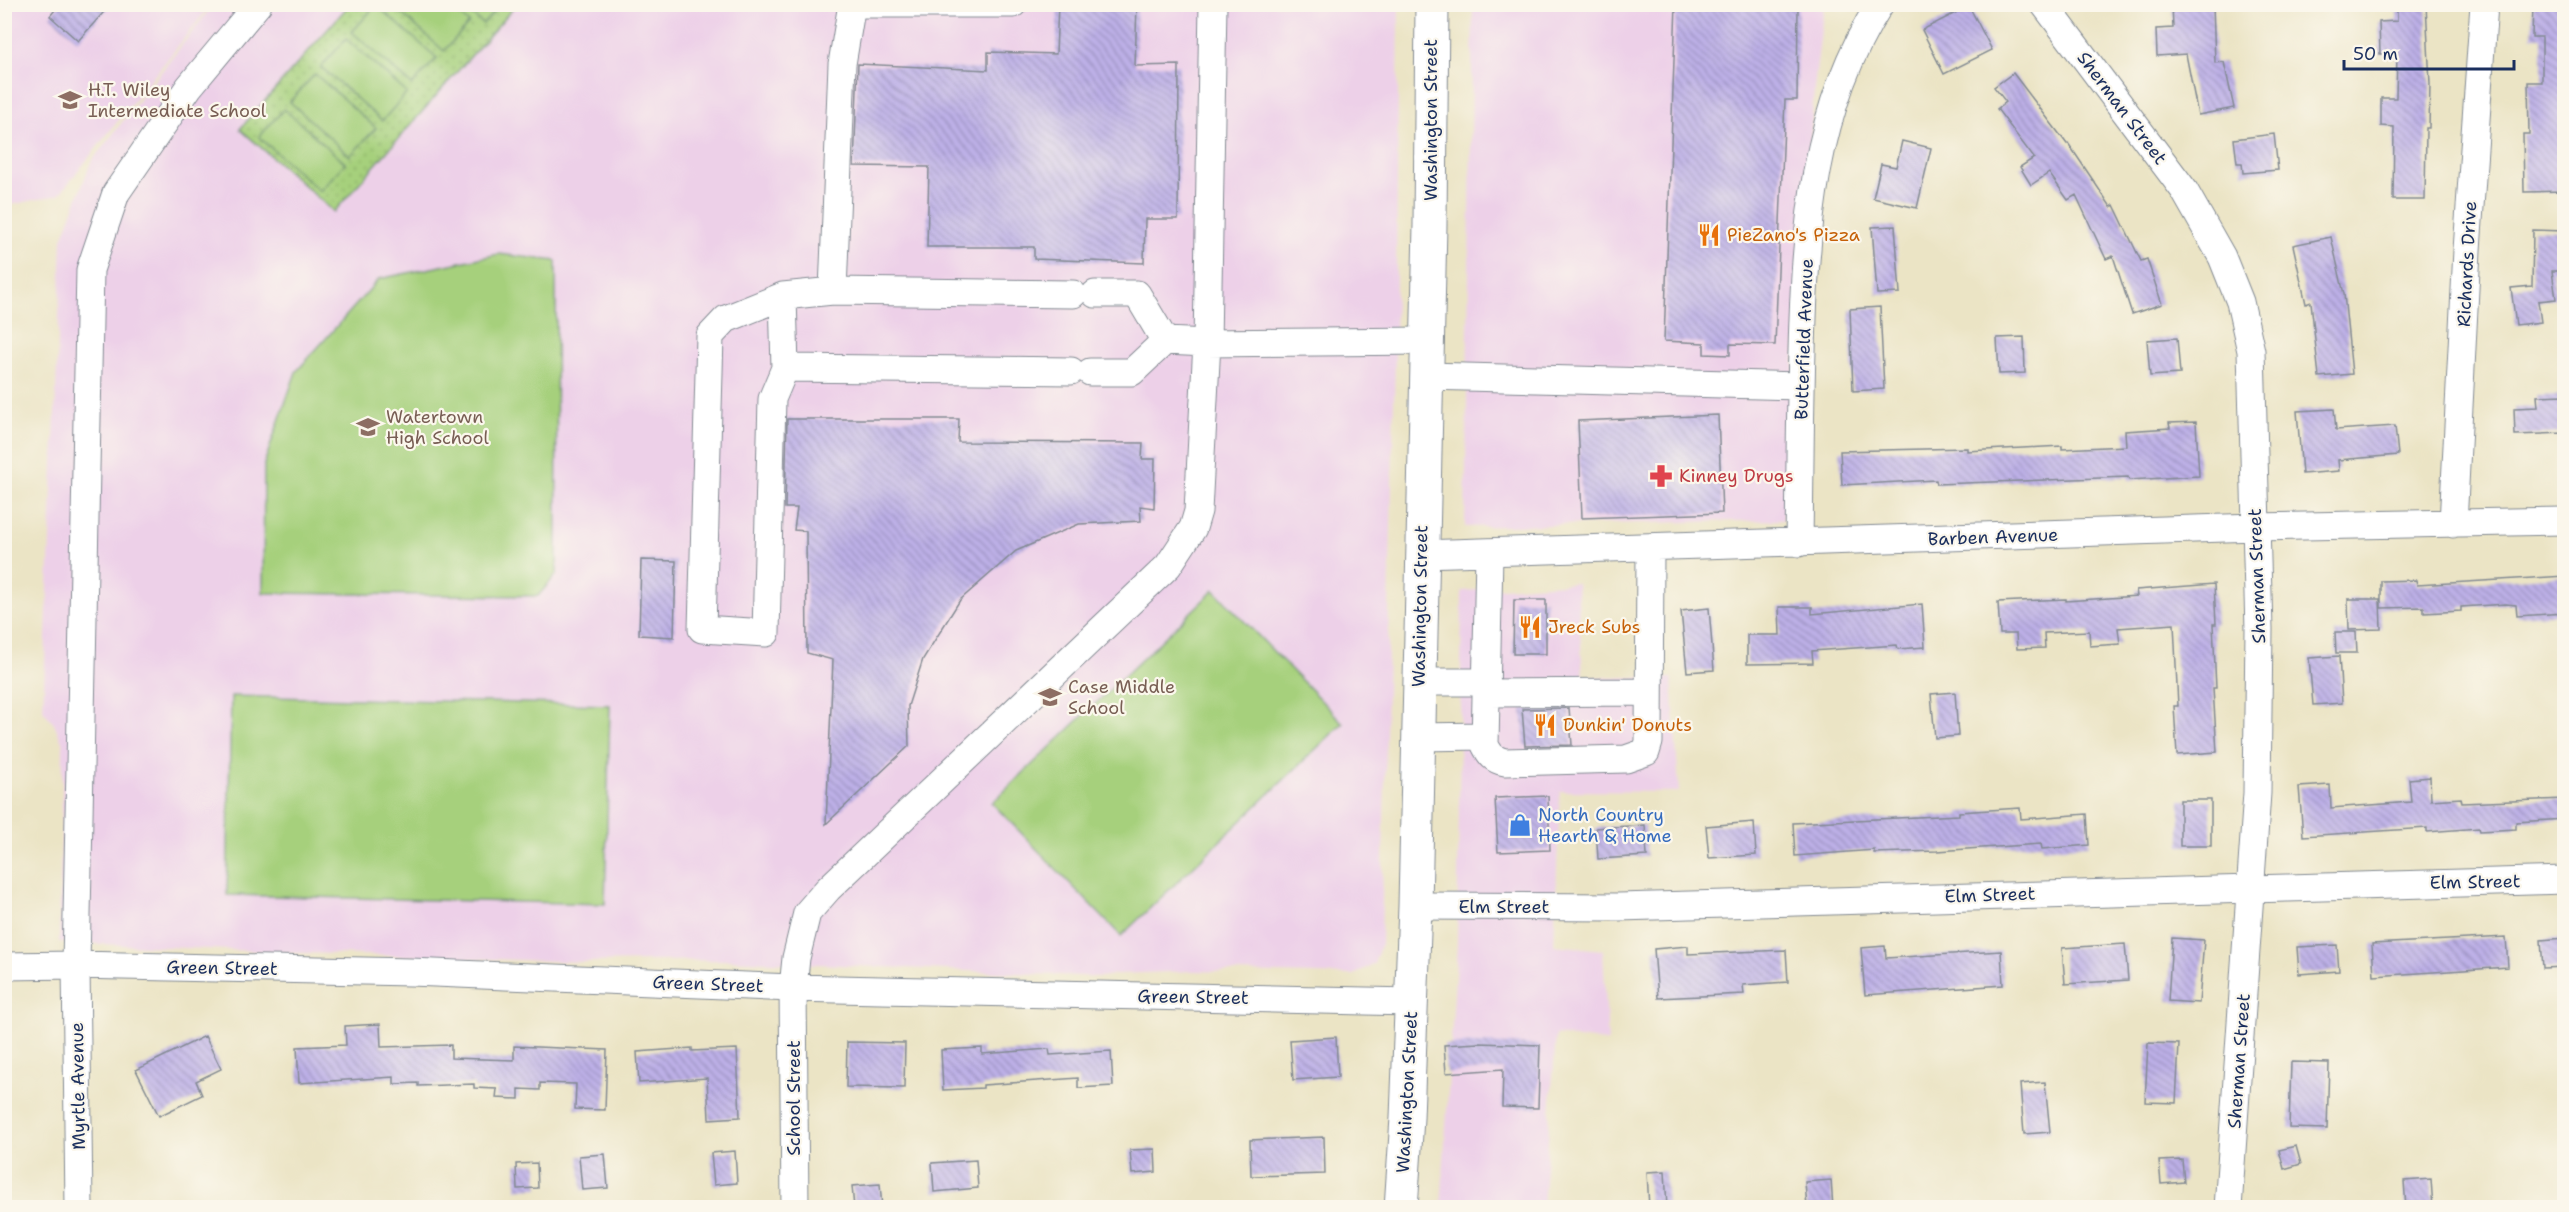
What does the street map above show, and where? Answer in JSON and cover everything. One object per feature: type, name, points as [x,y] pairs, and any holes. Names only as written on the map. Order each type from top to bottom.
[{"type":"main road","name":"Washington Street","points":[[1401,1208],[1415,906],[1432,4]]},
{"type":"street","name":"Myrtle Avenue","points":[[79,1208],[76,965],[90,270],[116,193],[189,87],[258,4]]},
{"type":"street","points":[[833,291],[842,64],[852,4],[1013,4]]},
{"type":"street","name":"School Street","points":[[795,1208],[793,988],[796,958],[807,913],[828,889],[1168,566],[1193,528],[1198,511],[1207,343],[1213,4]]},
{"type":"street","name":"Butterfield Avenue","points":[[1799,543],[1804,272],[1814,179],[1833,100],[1860,36],[1880,4]]},
{"type":"street","name":"Sherman Street","points":[[2044,4],[2184,190],[2222,256],[2241,302],[2251,351],[2259,676],[2257,793],[2228,1208]]},
{"type":"street","name":"Richards Drive","points":[[2453,524],[2467,250],[2484,4]]},
{"type":"street","points":[[783,296],[785,368],[772,399],[766,633],[702,629],[710,336],[726,318],[783,296],[833,291],[1137,294],[1165,341]]},
{"type":"street","points":[[785,368],[1132,372],[1165,341],[1207,343],[1427,341]]},
{"type":"street","points":[[1426,376],[1801,386]]},
{"type":"street","name":"Barben Avenue","points":[[1421,554],[2256,527],[2565,521]]},
{"type":"street","points":[[1489,553],[1485,746],[1496,760],[1505,762],[1638,757],[1646,752],[1649,742],[1650,547]]},
{"type":"street","points":[[1419,682],[1486,687],[1649,692]]},
{"type":"street","points":[[1418,737],[1485,736]]},
{"type":"street","name":"Elm Street","points":[[1415,906],[1619,907],[2251,887],[2565,880]]},
{"type":"street","name":"Green Street","points":[[4,966],[76,965],[411,972],[793,988],[1411,1002]]},
{"type":"shaded area","name":"H.T. Wiley Intermediate School","points":[[5,5],[211,5],[59,195],[5,206]]},
{"type":"shaded area","name":"Watertown High School","points":[[213,5],[1399,5],[1395,359],[1381,944],[1374,964],[1353,975],[1194,971],[1117,974],[1101,977],[729,960],[582,962],[59,942],[63,745],[55,725],[43,710],[62,239],[91,162]]},
{"type":"shaded area","points":[[1473,5],[1824,5],[1814,89],[1783,520],[1465,527]]},
{"type":"shaded area","points":[[1577,583],[1583,677],[1672,678],[1679,792],[1560,791],[1554,945],[1603,950],[1608,1042],[1556,1035],[1543,1207],[1441,1208],[1457,944],[1462,591]]},
{"type":"green space","points":[[349,5],[516,5],[334,212],[240,129]]},
{"type":"green space","points":[[376,5],[437,58],[412,85],[352,32]]},
{"type":"green space","points":[[392,5],[448,5],[469,23],[444,51]]},
{"type":"green space","points":[[461,5],[500,5],[483,24]]},
{"type":"green space","points":[[346,39],[407,93],[382,121],[321,67]]},
{"type":"green space","points":[[315,74],[376,128],[350,156],[290,102]]},
{"type":"green space","points":[[284,109],[345,163],[320,191],[259,137]]},
{"type":"green space","points":[[499,254],[556,261],[557,574],[538,596],[263,593],[264,464],[296,372],[379,279]]},
{"type":"green space","points":[[1214,590],[1343,723],[1121,936],[992,803]]},
{"type":"green space","points":[[231,696],[610,705],[605,904],[227,895]]},
{"type":"building","points":[[60,4],[111,4],[78,41],[50,16]]},
{"type":"building","points":[[1058,4],[1137,4],[1135,66],[1179,65],[1178,219],[1145,219],[1144,263],[1034,259],[1034,247],[927,247],[929,167],[854,166],[858,64],[988,70],[988,52],[1056,54]]},
{"type":"building","points":[[1676,4],[1798,4],[1797,100],[1785,100],[1775,345],[1730,344],[1730,355],[1704,354],[1704,343],[1664,341]]},
{"type":"building","points":[[2172,4],[2213,4],[2215,63],[2224,62],[2234,108],[2198,115],[2186,54],[2157,56],[2156,29],[2173,28]]},
{"type":"building","points":[[2397,4],[2426,4],[2430,84],[2429,128],[2426,128],[2425,200],[2393,200],[2394,127],[2381,126],[2381,98],[2396,98],[2397,53],[2380,54],[2379,22],[2397,21]]},
{"type":"building","points":[[2533,4],[2563,4],[2561,57],[2565,57],[2565,191],[2524,192],[2523,134],[2529,134],[2528,82],[2542,82],[2542,37],[2532,37]]},
{"type":"building","points":[[1969,6],[1992,50],[1944,74],[1922,30]]},
{"type":"building","points":[[2013,73],[2068,143],[2111,207],[2114,205],[2141,261],[2147,259],[2162,304],[2132,314],[2113,256],[2106,259],[2076,195],[2068,200],[2049,173],[2031,185],[2020,167],[2034,158],[1997,109],[2006,102],[1994,87]]},
{"type":"building","points":[[2274,134],[2278,170],[2243,173],[2242,163],[2237,163],[2234,139]]},
{"type":"building","points":[[1902,141],[1931,148],[1917,208],[1873,198],[1881,164],[1896,167]]},
{"type":"building","points":[[1895,226],[1900,293],[1877,294],[1872,227]]},
{"type":"building","points":[[2533,230],[2565,231],[2565,271],[2552,271],[2556,299],[2538,301],[2541,322],[2516,325],[2511,288],[2532,286]]},
{"type":"building","points":[[2331,237],[2344,294],[2352,374],[2319,377],[2311,302],[2306,304],[2293,245]]},
{"type":"building","points":[[1880,307],[1884,389],[1853,391],[1850,309]]},
{"type":"building","points":[[2024,337],[2025,373],[1999,374],[1997,338]]},
{"type":"building","points":[[2177,338],[2180,374],[2150,376],[2147,340]]},
{"type":"building","points":[[2565,395],[2565,433],[2515,435],[2514,408],[2538,407],[2537,396]]},
{"type":"building","points":[[2334,409],[2336,430],[2395,426],[2398,455],[2338,460],[2339,471],[2302,474],[2297,411]]},
{"type":"building","points":[[1718,415],[1722,513],[1582,518],[1578,421]]},
{"type":"building","points":[[787,419],[959,419],[958,442],[1143,443],[1142,459],[1155,459],[1154,508],[1140,506],[1141,521],[1079,524],[1016,551],[960,600],[923,659],[908,706],[909,746],[826,824],[833,660],[807,653],[806,531],[794,530],[797,508],[785,508]]},
{"type":"building","points":[[2196,422],[2199,476],[2129,480],[2128,477],[1937,484],[1936,480],[1842,485],[1840,451],[1967,448],[1967,451],[2062,446],[2062,449],[2126,446],[2125,431],[2170,428],[2169,423]]},
{"type":"building","points":[[641,560],[676,561],[674,637],[639,635]]},
{"type":"building","points":[[2565,576],[2565,613],[2517,616],[2516,605],[2506,604],[2461,607],[2461,611],[2424,613],[2424,607],[2381,608],[2381,581],[2416,580],[2417,585]]},
{"type":"building","points":[[2214,584],[2216,688],[2213,688],[2217,752],[2177,755],[2174,706],[2178,706],[2174,624],[2118,628],[2120,644],[2090,646],[2089,631],[2044,633],[2045,648],[2017,649],[2016,634],[2000,634],[1998,602],[2066,599],[2066,601],[2137,596],[2136,590]]},
{"type":"building","points":[[2348,599],[2380,599],[2381,629],[2349,630]]},
{"type":"building","name":"Jreck Subs","points":[[1514,600],[1546,600],[1546,654],[1513,654]]},
{"type":"building","points":[[1922,604],[1925,647],[1898,649],[1897,645],[1812,651],[1813,663],[1747,664],[1747,635],[1780,635],[1779,607],[1812,607],[1812,614]]},
{"type":"building","points":[[1709,608],[1714,670],[1687,672],[1681,611]]},
{"type":"building","points":[[2335,632],[2356,632],[2357,653],[2336,653]]},
{"type":"building","points":[[2339,656],[2342,703],[2313,705],[2309,658]]},
{"type":"building","points":[[1955,692],[1958,736],[1935,738],[1931,694]]},
{"type":"building","points":[[1569,708],[1572,745],[1525,746],[1522,709]]},
{"type":"building","points":[[2430,777],[2431,800],[2461,798],[2462,803],[2565,799],[2565,819],[2516,822],[2516,829],[2480,831],[2479,828],[2427,832],[2427,828],[2303,836],[2299,787],[2330,785],[2331,808],[2411,802],[2409,779]]},
{"type":"building","points":[[1548,796],[1550,850],[1498,852],[1495,798]]},
{"type":"building","points":[[2180,800],[2211,800],[2211,846],[2180,846]]},
{"type":"building","points":[[2020,808],[2021,819],[2087,814],[2089,845],[2042,849],[2041,844],[1874,853],[1874,850],[1795,856],[1793,823],[1959,815],[1959,812]]},
{"type":"building","points":[[1754,822],[1756,855],[1709,858],[1706,826]]},
{"type":"building","points":[[1645,825],[1647,856],[1598,859],[1596,828]]},
{"type":"building","points":[[2506,937],[2508,967],[2374,976],[2372,944]]},
{"type":"building","points":[[2172,938],[2204,940],[2199,1003],[2168,1001]]},
{"type":"building","points":[[2565,938],[2565,967],[2543,968],[2541,940]]},
{"type":"building","points":[[2125,944],[2128,980],[2065,984],[2062,948]]},
{"type":"building","points":[[2337,945],[2339,971],[2299,974],[2297,947]]},
{"type":"building","points":[[1688,946],[1688,954],[1786,950],[1788,982],[1743,985],[1744,994],[1658,998],[1654,949]]},
{"type":"building","points":[[1885,946],[1886,958],[2001,951],[2003,985],[1865,995],[1861,948]]},
{"type":"building","points":[[380,1024],[381,1047],[451,1045],[451,1058],[514,1060],[514,1046],[607,1050],[605,1110],[575,1109],[576,1084],[540,1083],[540,1090],[519,1089],[519,1099],[496,1098],[497,1089],[474,1088],[474,1084],[418,1086],[418,1083],[394,1084],[394,1077],[299,1083],[297,1047],[346,1045],[345,1026]]},
{"type":"building","points":[[205,1036],[221,1069],[196,1081],[202,1095],[159,1116],[136,1070]]},
{"type":"building","points":[[1336,1037],[1338,1077],[1293,1080],[1290,1040]]},
{"type":"building","points":[[847,1042],[905,1043],[904,1088],[846,1087]]},
{"type":"building","points":[[1479,1043],[1540,1045],[1538,1108],[1502,1107],[1503,1069],[1446,1073],[1444,1045]]},
{"type":"building","points":[[2148,1043],[2179,1044],[2176,1103],[2145,1102]]},
{"type":"building","points":[[692,1048],[692,1051],[737,1049],[740,1117],[709,1119],[707,1078],[639,1083],[637,1052]]},
{"type":"building","points":[[982,1048],[982,1054],[1049,1049],[1050,1055],[1111,1051],[1113,1086],[1078,1088],[1078,1078],[943,1090],[941,1050]]},
{"type":"building","points":[[2291,1062],[2329,1063],[2327,1129],[2289,1128]]},
{"type":"building","points":[[2045,1082],[2050,1132],[2024,1134],[2020,1084]]},
{"type":"building","points":[[1324,1137],[1325,1174],[1251,1176],[1250,1140]]},
{"type":"building","points":[[2296,1146],[2301,1164],[2284,1169],[2279,1150]]},
{"type":"building","points":[[1155,1149],[1156,1172],[1132,1174],[1130,1150]]},
{"type":"building","points":[[735,1151],[737,1183],[714,1185],[711,1153]]},
{"type":"building","points":[[605,1154],[608,1188],[582,1190],[579,1156]]},
{"type":"building","points":[[976,1160],[978,1188],[934,1192],[932,1163]]},
{"type":"building","points":[[2182,1160],[2184,1182],[2161,1184],[2159,1161]]},
{"type":"building","points":[[537,1163],[538,1188],[517,1189],[516,1164]]},
{"type":"building","points":[[1665,1171],[1667,1208],[1649,1208],[1647,1172]]},
{"type":"building","points":[[2431,1179],[2433,1208],[2406,1208],[2404,1181]]},
{"type":"building","points":[[1831,1180],[1833,1208],[1807,1208],[1805,1182]]},
{"type":"building","points":[[880,1184],[882,1208],[854,1208],[852,1186]]},
{"type":"place","name":"H.T. Wiley Intermediate School","points":[[70,100]]},
{"type":"place","name":"PieZano's Pizza","points":[[1709,235]]},
{"type":"place","name":"Watertown High School","points":[[368,427]]},
{"type":"place","name":"Kinney Drugs","points":[[1661,476]]},
{"type":"place","name":"Jreck Subs","points":[[1530,627]]},
{"type":"place","name":"Case Middle School","points":[[1050,697]]},
{"type":"place","name":"Dunkin' Donuts","points":[[1545,725]]},
{"type":"place","name":"North Country Hearth & Home","points":[[1520,825]]}]
